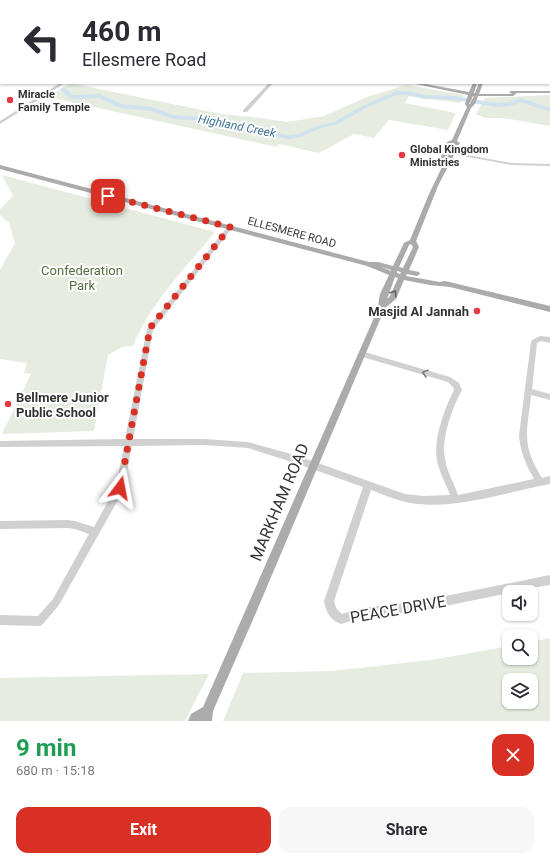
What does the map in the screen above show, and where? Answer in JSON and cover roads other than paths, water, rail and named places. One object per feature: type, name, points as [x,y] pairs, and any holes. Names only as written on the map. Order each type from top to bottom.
[{"type":"main road","name":"MARKHAM ROAD","points":[[472,98],[475,84]]},
{"type":"main road","name":"MARKHAM ROAD","points":[[194,721],[195,718],[206,716],[312,465],[382,307],[384,294],[406,244],[413,241],[445,164],[449,162],[450,152],[457,143],[454,141],[472,98],[480,84]]},
{"type":"main road","points":[[431,85],[472,98],[513,95],[515,93],[550,92]]},
{"type":"main road","name":"ELLESMERE ROAD","points":[[0,167],[369,264],[378,270],[405,273],[436,284],[448,284],[550,309]]},
{"type":"main road","name":"MARKHAM ROAD","points":[[382,307],[393,297],[405,273],[416,247],[413,241]]},
{"type":"street","points":[[0,123],[61,84]]},
{"type":"street","points":[[245,111],[271,84]]},
{"type":"street","points":[[450,152],[512,164],[550,165]]},
{"type":"street","points":[[0,620],[40,621],[56,602],[94,531],[120,488],[150,328],[230,227]]},
{"type":"street","points":[[539,481],[530,464],[523,441],[523,423],[534,342],[540,338],[550,340]]},
{"type":"street","points":[[361,354],[450,380],[456,385],[458,390],[453,398],[440,446],[440,458],[456,499]]},
{"type":"street","points":[[528,391],[550,397]]},
{"type":"street","points":[[0,444],[204,442],[241,444],[272,452],[368,486],[422,502],[456,499],[550,480]]},
{"type":"street","name":"PEACE DRIVE","points":[[368,486],[329,601],[330,608],[337,617],[341,619],[361,613],[421,606],[550,580]]},
{"type":"street","points":[[0,525],[67,524],[94,531]]},
{"type":"waterway","name":"Highland Creek","points":[[63,89],[70,97],[100,96],[120,106],[152,109],[173,117],[206,119],[241,129],[264,129],[281,136],[289,137],[299,136],[319,127],[336,123],[364,107],[396,93],[406,93],[425,97],[454,98],[497,105],[510,104],[521,100],[550,110]]},
{"type":"place","name":"Miracle Family Temple","points":[[10,100]]},
{"type":"place","name":"Global Kingdom Ministries","points":[[402,155]]},
{"type":"place","name":"Masjid Al Jannah","points":[[477,311]]},
{"type":"place","name":"Bellmere Junior Public School","points":[[8,404]]},
{"type":"park label","name":"Confederation Park","points":[[82,278]]}]
